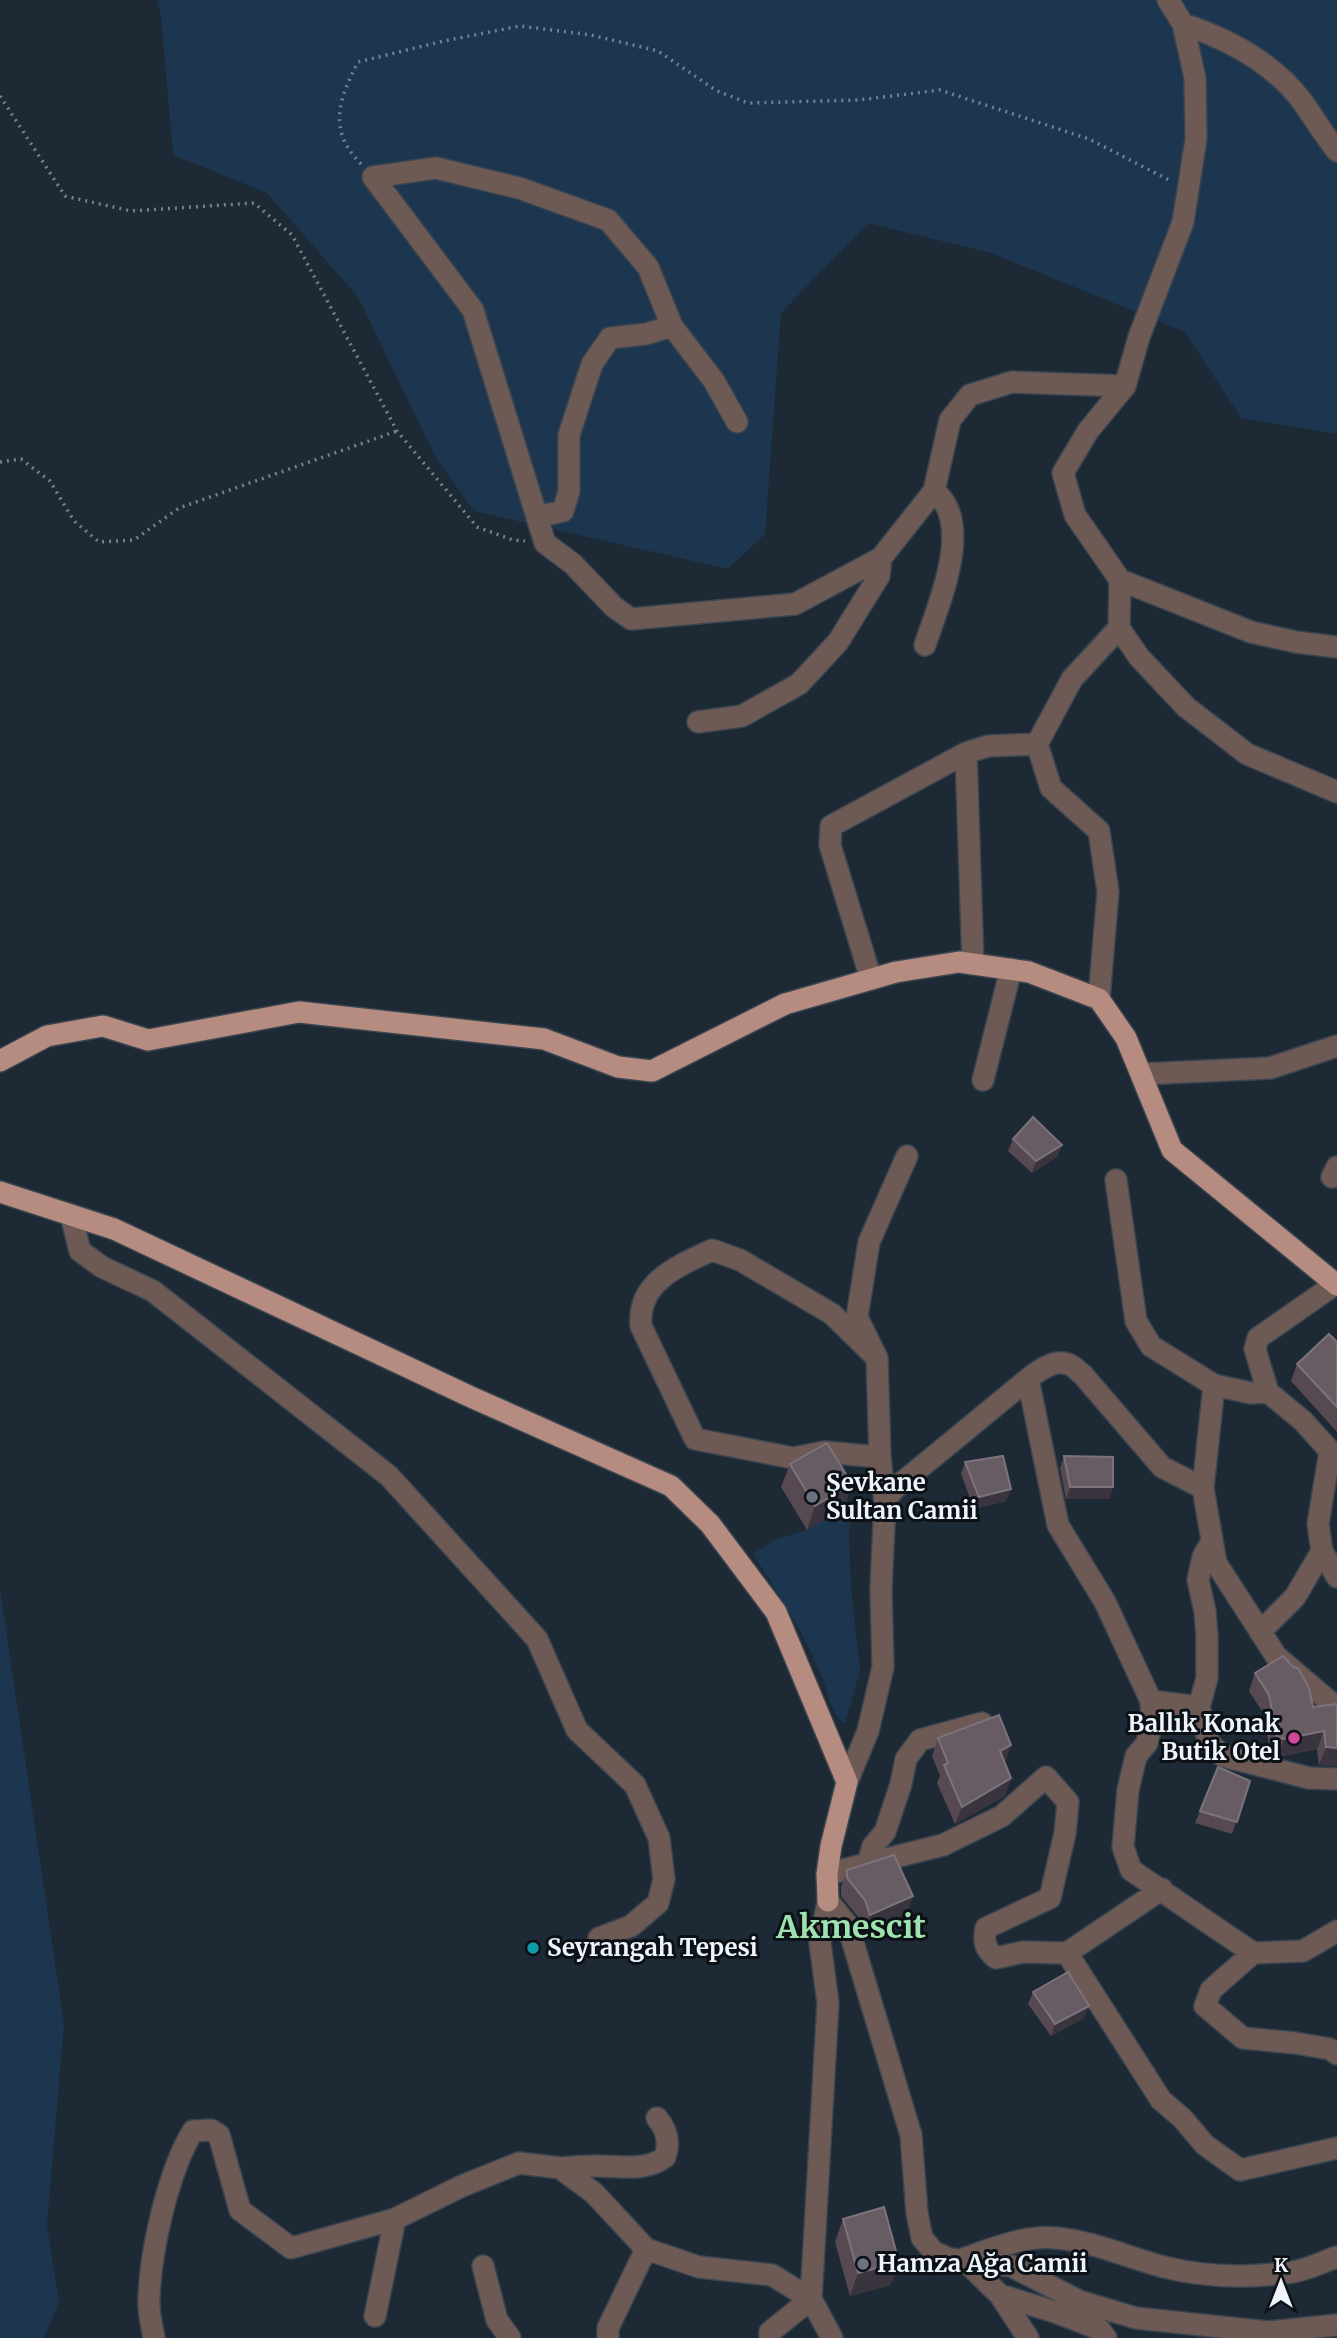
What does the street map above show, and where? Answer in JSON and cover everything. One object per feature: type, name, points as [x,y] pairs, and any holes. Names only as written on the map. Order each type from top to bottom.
[{"type":"main road","points":[[0,1062],[47,1035],[103,1026],[148,1040],[299,1012],[544,1039],[618,1067],[652,1071],[785,1004],[871,979],[896,972],[959,962],[1011,969],[1029,972],[1099,999],[1126,1038],[1172,1150],[1337,1284]]},
{"type":"main road","points":[[0,1192],[114,1229],[471,1397],[671,1486],[710,1524],[776,1612],[847,1782],[831,1846],[827,1874],[828,1900]]},
{"type":"street","points":[[1168,0],[1183,24],[1195,78],[1196,139],[1183,222],[1139,337],[1125,386],[1088,431],[1063,473],[1075,514],[1120,580],[1251,632],[1296,642],[1337,647]]},
{"type":"street","points":[[1183,24],[1206,31],[1241,49],[1269,69],[1301,100],[1337,151]]},
{"type":"street","points":[[737,422],[714,381],[672,327],[648,267],[608,220],[519,188],[436,168],[373,177],[473,310],[545,543],[573,564],[614,607],[631,619],[795,604],[881,558],[934,491],[950,420],[970,395],[1012,382],[1125,386]]},
{"type":"street","points":[[537,517],[562,511],[569,491],[569,435],[592,364],[610,338],[646,334],[672,327]]},
{"type":"street","points":[[925,645],[951,565],[953,533],[945,499],[934,491]]},
{"type":"street","points":[[698,722],[742,716],[799,684],[838,642],[879,576],[881,558]]},
{"type":"street","points":[[1120,580],[1119,628],[1139,657],[1186,707],[1247,754],[1337,792]]},
{"type":"street","points":[[1099,999],[1108,892],[1099,831],[1051,788],[1037,744],[1072,678],[1119,628]]},
{"type":"street","points":[[871,979],[830,845],[831,826],[966,753],[988,746],[1037,744]]},
{"type":"street","points":[[966,753],[973,964]]},
{"type":"street","points":[[982,1080],[1011,969]]},
{"type":"street","points":[[1143,1074],[1270,1068],[1337,1045]]},
{"type":"street","points":[[847,1782],[867,1731],[883,1667],[881,1588],[885,1502],[880,1457],[877,1358],[857,1317],[869,1242],[907,1156]]},
{"type":"street","points":[[1116,1180],[1136,1321],[1151,1346],[1214,1385],[1251,1393],[1268,1392]]},
{"type":"street","points":[[71,1215],[80,1251],[102,1267],[153,1291],[390,1476],[537,1639],[577,1730],[635,1784],[659,1838],[664,1879],[658,1903],[631,1926],[599,1938]]},
{"type":"street","points":[[877,1358],[832,1314],[740,1260],[712,1250],[673,1269],[653,1284],[639,1313],[641,1326],[695,1439],[793,1458],[824,1452],[880,1457]]},
{"type":"street","points":[[1337,1284],[1258,1338],[1255,1349],[1268,1392],[1303,1421],[1333,1455],[1318,1524],[1322,1551],[1337,1577]]},
{"type":"street","points":[[885,1502],[893,1490],[1041,1369],[1068,1363],[1083,1375],[1162,1467],[1203,1488]]},
{"type":"street","points":[[1028,1379],[1058,1525],[1105,1602],[1151,1701],[1152,1720],[1147,1743],[1136,1756],[1128,1790],[1123,1847],[1131,1870],[1253,1954]]},
{"type":"street","points":[[1214,1385],[1203,1488],[1216,1563],[1276,1656],[1337,1708]]},
{"type":"street","points":[[1212,1541],[1203,1558],[1198,1580],[1207,1636],[1207,1678],[1199,1707],[1209,1743],[1223,1756],[1309,1778],[1337,1779]]},
{"type":"street","points":[[1260,1632],[1295,1597],[1322,1551]]},
{"type":"street","points":[[1151,1701],[1199,1707]]},
{"type":"street","points":[[868,1864],[873,1846],[885,1832],[901,1784],[906,1759],[920,1740],[982,1723]]},
{"type":"street","points":[[827,1874],[943,1845],[1002,1816],[1046,1777],[1068,1802],[1065,1833],[1050,1898],[986,1928],[984,1940],[988,1951],[996,1958],[1023,1952],[1067,1954],[1162,1889]]},
{"type":"street","points":[[828,1900],[848,1926],[911,2135],[917,2213],[922,2238],[934,2252],[950,2259],[1011,2266],[1079,2301],[1136,2318],[1268,2332],[1337,2325]]},
{"type":"street","points":[[770,2338],[770,2332],[811,2299],[828,2003],[820,1942],[828,1900]]},
{"type":"street","points":[[1337,1931],[1303,1951],[1253,1954],[1211,1990],[1205,2006],[1243,2038],[1285,2041],[1330,2049],[1337,2054]]},
{"type":"street","points":[[1067,1954],[1161,2100],[1182,2118],[1205,2145],[1240,2170],[1337,2148]]},
{"type":"street","points":[[155,2338],[148,2302],[154,2245],[182,2149],[193,2131],[211,2130],[219,2135],[240,2210],[291,2248],[395,2219],[462,2186],[519,2163],[559,2168],[637,2167],[659,2162],[665,2157],[668,2143],[665,2128],[657,2118]]},
{"type":"street","points":[[559,2168],[594,2193],[646,2249],[699,2267],[772,2275],[811,2299],[832,2338]]},
{"type":"street","points":[[375,2316],[395,2219]]},
{"type":"street","points":[[963,2259],[1018,2241],[1055,2237],[1167,2267],[1202,2273],[1247,2276],[1294,2272],[1337,2257]]},
{"type":"street","points":[[608,2338],[608,2328],[646,2249]]},
{"type":"street","points":[[963,2259],[1000,2295],[1028,2338]]},
{"type":"street","points":[[483,2266],[496,2320],[510,2338]]},
{"type":"street","points":[[1000,2295],[1099,2329],[1106,2338]]},
{"type":"path","points":[[373,177],[353,157],[339,128],[341,96],[358,62],[520,26],[591,35],[658,51],[717,91],[748,103],[859,100],[940,90],[1089,139],[1188,190]]},
{"type":"path","points":[[0,96],[65,196],[131,211],[254,203],[292,235],[397,431],[477,527],[513,540],[545,543]]},
{"type":"path","points":[[0,462],[21,459],[50,481],[74,521],[99,542],[134,540],[179,508],[397,431]]},
{"type":"shaded area","points":[[157,0],[1337,0],[1337,434],[1241,418],[1185,332],[991,253],[868,223],[781,313],[765,534],[728,569],[474,511],[436,458],[358,297],[267,193],[173,155],[161,16]]},
{"type":"shaded area","points":[[851,1504],[851,1588],[860,1670],[845,1724],[834,1711],[817,1665],[801,1633],[753,1554],[774,1540],[807,1530]]},
{"type":"shaded area","points":[[0,1589],[64,2024],[47,2225],[59,2302],[44,2338],[0,2338]]},
{"type":"building","points":[[1033,1117],[1062,1145],[1036,1161],[1013,1139]]},
{"type":"building","points":[[1329,1334],[1337,1342],[1337,1407],[1297,1364]]},
{"type":"building","points":[[827,1443],[852,1484],[815,1506],[790,1464]]},
{"type":"building","points":[[1003,1456],[1011,1489],[979,1497],[965,1462]]},
{"type":"building","points":[[1064,1456],[1113,1457],[1113,1487],[1070,1487]]},
{"type":"building","points":[[1283,1656],[1293,1667],[1298,1668],[1309,1688],[1313,1707],[1337,1704],[1337,1748],[1326,1747],[1324,1731],[1284,1739],[1277,1737],[1269,1695],[1255,1673]]},
{"type":"building","points":[[999,1715],[1011,1745],[1000,1751],[1011,1778],[962,1807],[944,1765],[948,1763],[938,1738]]},
{"type":"building","points":[[1218,1767],[1250,1781],[1237,1822],[1200,1811]]},
{"type":"building","points":[[894,1855],[913,1896],[870,1915],[865,1900],[847,1878],[847,1870]]},
{"type":"building","points":[[1068,1972],[1089,2006],[1055,2024],[1033,1992]]},
{"type":"building","points":[[884,2207],[899,2262],[858,2273],[843,2219]]},
{"type":"place","name":"Şevkane Sultan Camii","points":[[812,1497]]},
{"type":"place","name":"Ballık Konak Butik Otel","points":[[1294,1738]]},
{"type":"place","name":"Seyrangah Tepesi","points":[[533,1948]]},
{"type":"place","name":"Hamza Ağa Camii","points":[[863,2264]]},
{"type":"district","name":"Akmescit","points":[[851,1927]]}]
